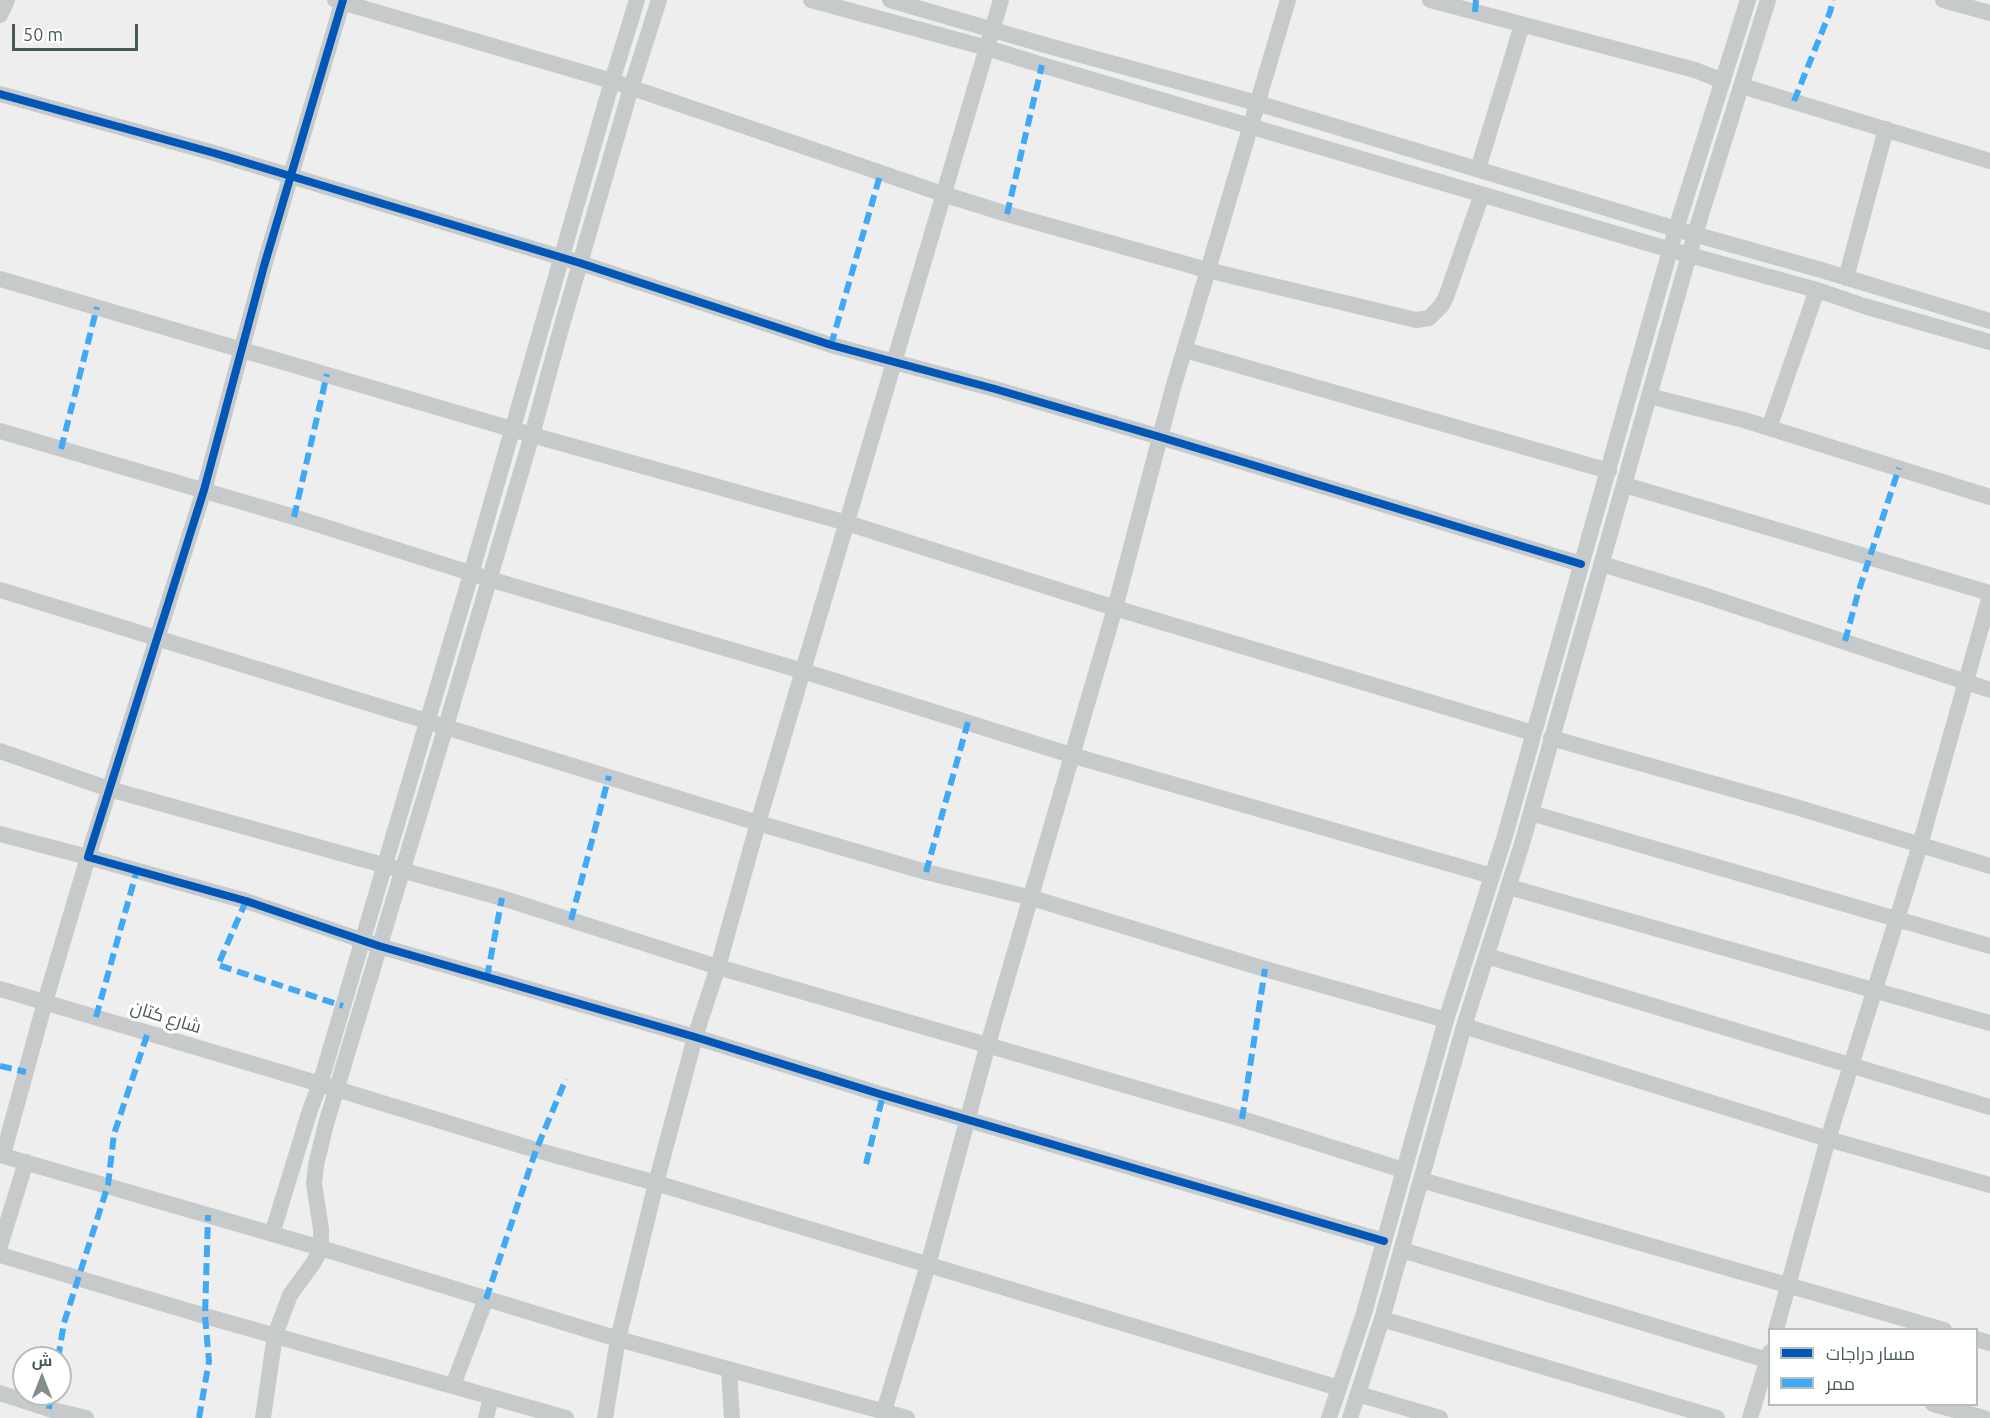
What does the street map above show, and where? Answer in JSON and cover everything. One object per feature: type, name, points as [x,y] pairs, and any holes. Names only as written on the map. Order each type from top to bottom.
[{"type":"street","points":[[0,15],[7,0]]},
{"type":"street","points":[[272,1234],[363,940],[637,0]]},
{"type":"street","points":[[263,1418],[275,1335],[290,1295],[314,1262],[321,1248],[321,1229],[314,1184],[321,1143],[532,435],[631,88],[659,0]]},
{"type":"street","points":[[811,0],[987,48],[1990,342]]},
{"type":"street","points":[[890,0],[1257,103],[1990,321]]},
{"type":"street","points":[[605,1418],[618,1339],[695,1037],[718,967],[758,823],[1001,0]]},
{"type":"street","points":[[884,1411],[928,1265],[988,1044],[1115,608],[1160,437],[1288,0]]},
{"type":"street","points":[[1430,0],[1695,70],[1724,81]]},
{"type":"street","points":[[1329,1418],[1364,1313],[1446,1020],[1504,839],[1676,229],[1749,0]]},
{"type":"street","points":[[1350,1418],[1402,1250],[1464,1026],[1531,813],[1695,234],[1768,0]]},
{"type":"street","points":[[1943,0],[1990,13]]},
{"type":"street","points":[[907,1418],[618,1339],[321,1248],[1,1155],[88,857],[204,490],[340,1],[612,81],[943,194],[1208,270],[1416,320],[1430,318],[1446,297],[1482,194]]},
{"type":"street","points":[[1478,169],[1522,25]]},
{"type":"street","points":[[1742,86],[1990,161]]},
{"type":"street","points":[[0,94],[214,153],[580,263],[831,345],[996,389],[1581,564]]},
{"type":"street","points":[[1846,278],[1886,129]]},
{"type":"street","points":[[0,279],[532,435],[847,524],[1115,608],[1533,733]]},
{"type":"street","points":[[1769,428],[1817,290]]},
{"type":"street","points":[[1185,350],[1609,471]]},
{"type":"street","points":[[1649,396],[1769,428],[1990,497]]},
{"type":"street","points":[[0,431],[204,490],[471,574],[803,671],[1071,755],[1492,876]]},
{"type":"street","points":[[1625,485],[1990,594],[1920,845],[1828,1140],[1776,1328]]},
{"type":"street","points":[[1602,564],[1990,690]]},
{"type":"street","points":[[0,590],[758,823],[926,872],[1032,898],[1264,969],[1446,1020]]},
{"type":"street","points":[[1553,661],[1572,666]]},
{"type":"street","points":[[1551,738],[1796,807],[1990,866]]},
{"type":"street","points":[[0,751],[109,789],[502,898],[718,967],[1242,1119],[1403,1170]]},
{"type":"street","points":[[1531,813],[1990,946]]},
{"type":"street","points":[[0,834],[246,901],[379,946],[1384,1240]]},
{"type":"street","points":[[1509,887],[1990,1023]]},
{"type":"street","points":[[1486,956],[1990,1107]]},
{"type":"street","name":"شارع كتان","points":[[0,989],[1339,1388]]},
{"type":"street","points":[[1464,1026],[1828,1140],[1990,1185]]},
{"type":"street","points":[[1419,1114],[1437,1120]]},
{"type":"street","points":[[0,1246],[26,1162]]},
{"type":"street","points":[[1420,1180],[1940,1328]]},
{"type":"street","points":[[1402,1250],[1768,1358]]},
{"type":"street","points":[[0,1255],[566,1418]]},
{"type":"street","points":[[453,1385],[486,1299]]},
{"type":"street","points":[[1382,1318],[1717,1418]]},
{"type":"street","points":[[1750,1418],[1768,1361]]},
{"type":"street","points":[[729,1370],[732,1418]]},
{"type":"street","points":[[0,1393],[86,1418]]},
{"type":"street","points":[[1358,1394],[1440,1418]]},
{"type":"street","points":[[486,1418],[491,1397]]},
{"type":"street","points":[[847,1401],[849,1418]]},
{"type":"street","points":[[1940,1406],[1984,1418]]},
{"type":"marked path","points":[[1475,12],[1476,0]]},
{"type":"marked path","points":[[1794,101],[1833,0]]},
{"type":"marked path","points":[[1007,214],[1042,65]]},
{"type":"marked path","points":[[831,345],[881,172]]},
{"type":"marked path","points":[[61,449],[97,307]]},
{"type":"marked path","points":[[294,517],[327,374]]},
{"type":"marked path","points":[[1845,641],[1858,593],[1899,468]]},
{"type":"marked path","points":[[926,872],[968,722]]},
{"type":"marked path","points":[[571,920],[609,776]]},
{"type":"marked path","points":[[96,1017],[137,870]]},
{"type":"marked path","points":[[487,977],[502,898]]},
{"type":"marked path","points":[[246,901],[218,965],[343,1006]]},
{"type":"marked path","points":[[1242,1119],[1265,969]]},
{"type":"marked path","points":[[60,1346],[64,1323],[108,1185],[114,1134],[148,1032]]},
{"type":"marked path","points":[[0,1066],[26,1072]]},
{"type":"marked path","points":[[486,1299],[536,1150],[566,1079]]},
{"type":"marked path","points":[[866,1164],[883,1095]]},
{"type":"marked path","points":[[199,1418],[209,1361],[205,1316],[208,1215]]},
{"type":"cycle path","points":[[343,0],[264,266],[204,490],[88,857],[246,901],[379,946],[1384,1241]]},
{"type":"cycle path","points":[[0,94],[214,153],[580,263],[831,345],[1160,437],[1581,564]]}]
